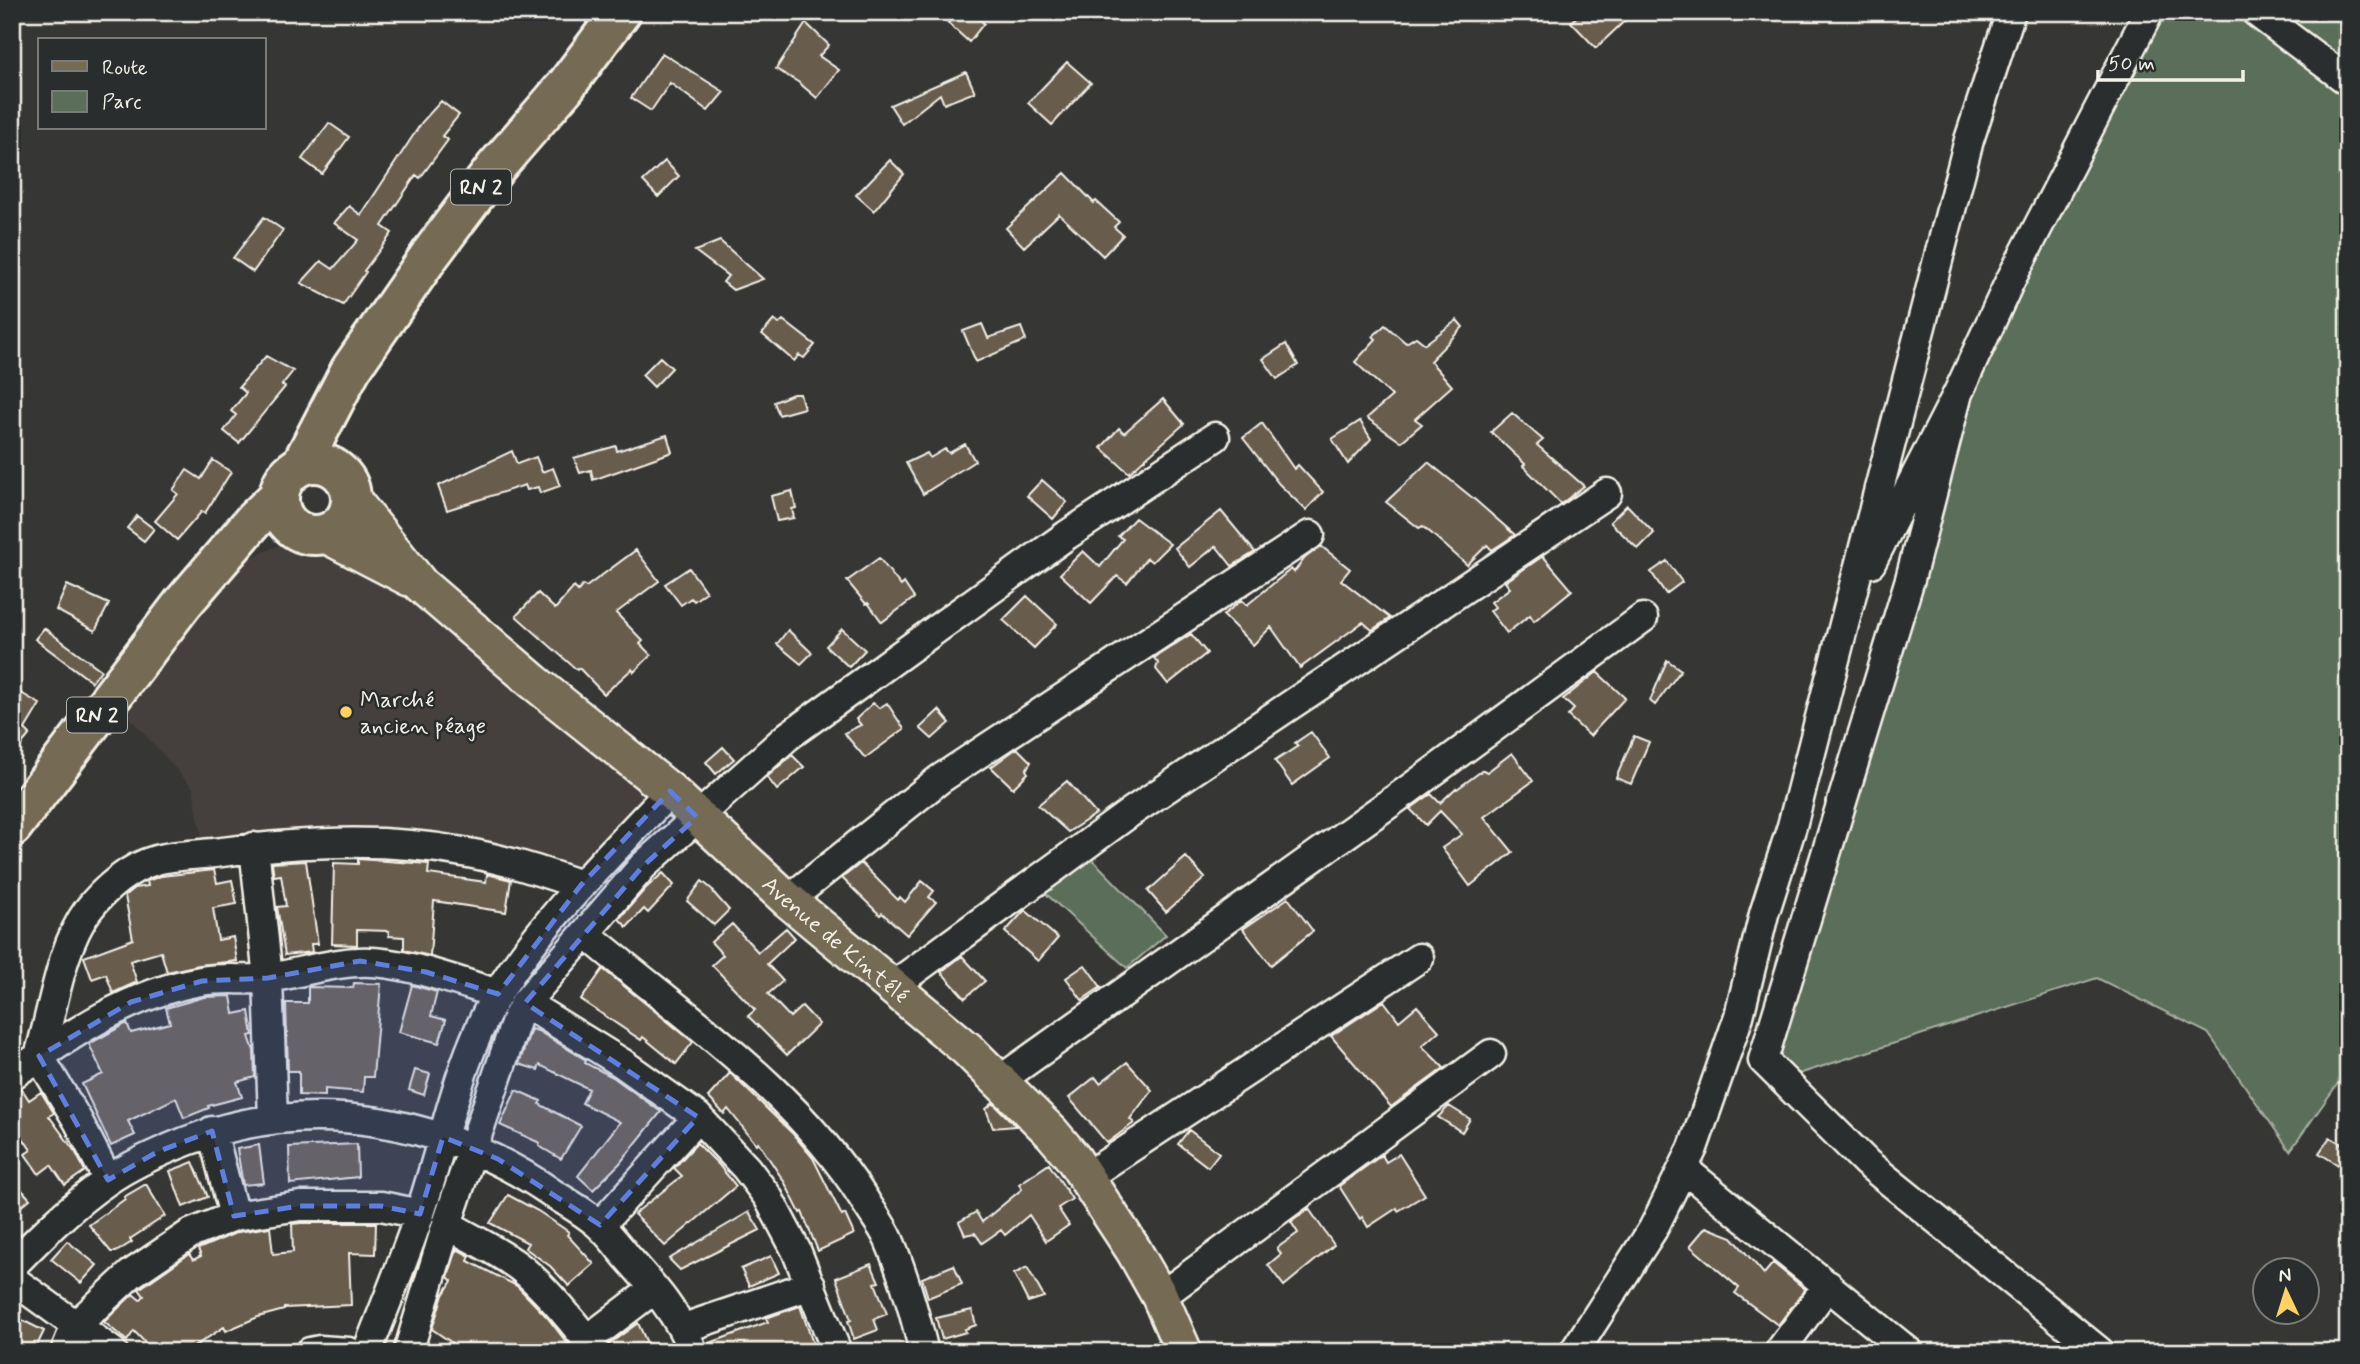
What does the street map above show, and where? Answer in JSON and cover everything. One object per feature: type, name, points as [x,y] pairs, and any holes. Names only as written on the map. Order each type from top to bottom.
[{"type":"highway","name":"RN 2","points":[[12,827],[183,603],[283,509],[285,478],[316,465],[343,384],[351,369],[496,167],[565,87],[621,12]]},
{"type":"highway","points":[[283,509],[304,534],[324,534],[341,525],[351,509],[352,499],[346,480],[316,465]]},
{"type":"main road","name":"Avenue de Kintélé","points":[[352,499],[421,585],[534,682],[670,791],[788,900],[967,1049],[1052,1133],[1086,1177],[1134,1251],[1160,1297],[1184,1352]]},
{"type":"main road","name":"Avenue de Kintélé","points":[[324,534],[421,585]]},
{"type":"street","points":[[1574,1352],[1653,1229],[1684,1169],[1739,1016],[1764,914],[1792,825],[1969,140],[2011,12]]},
{"type":"street","points":[[1846,613],[1958,393],[2009,283],[2148,12]]},
{"type":"street","points":[[2256,12],[2348,81]]},
{"type":"street","points":[[1958,393],[1910,579],[1763,1060],[1867,1163],[2101,1352]]},
{"type":"street","points":[[408,1352],[472,1148],[503,1057],[525,1003],[643,866],[788,736],[1067,535],[1214,437]]},
{"type":"street","points":[[893,986],[1131,812],[1606,493]]},
{"type":"street","points":[[788,900],[940,779],[1310,535]]},
{"type":"street","points":[[999,1081],[1408,790],[1643,618]]},
{"type":"street","points":[[368,1352],[420,1214],[474,1043],[498,994],[521,959],[581,885],[670,791]]},
{"type":"street","points":[[108,1180],[39,1056],[74,934],[88,910],[127,873],[155,860],[254,847],[346,842],[464,852],[541,871],[581,885]]},
{"type":"street","points":[[254,847],[268,978],[273,1119]]},
{"type":"street","points":[[585,933],[728,1047],[786,1104],[847,1172],[888,1239],[924,1352]]},
{"type":"street","points":[[1086,1177],[1419,958]]},
{"type":"street","points":[[12,1075],[79,1030],[131,1002],[202,981],[268,978],[360,961],[426,972],[498,994]]},
{"type":"street","points":[[525,1003],[622,1063],[698,1117],[747,1168],[768,1197],[796,1250],[837,1352]]},
{"type":"street","points":[[1160,1297],[1491,1054]]},
{"type":"street","points":[[600,1225],[698,1117]]},
{"type":"street","points":[[12,1266],[43,1235],[108,1180],[157,1152],[212,1131],[273,1119],[346,1118],[405,1126],[443,1137],[498,1159],[537,1182],[600,1225],[654,1289],[689,1340],[811,1285]]},
{"type":"street","points":[[212,1131],[234,1216]]},
{"type":"street","points":[[1684,1169],[1909,1352]]},
{"type":"street","points":[[65,1352],[76,1325],[131,1274],[190,1234],[234,1216],[300,1206],[381,1206],[420,1214]]},
{"type":"street","points":[[447,1224],[519,1267],[591,1346],[654,1289]]},
{"type":"street","points":[[12,1279],[113,1352]]},
{"type":"street","points":[[1779,1352],[1828,1284]]},
{"type":"street","points":[[310,1352],[349,1352]]},
{"type":"highlighted area","points":[[670,791],[697,817],[643,866],[525,1003],[698,1117],[600,1225],[498,1159],[443,1137],[420,1214],[381,1206],[300,1206],[234,1216],[212,1131],[157,1152],[108,1180],[39,1056],[131,1002],[202,981],[268,978],[360,961],[426,972],[498,994],[581,885]]},
{"type":"shaded area","name":"Marché ancien péage","points":[[321,540],[412,587],[664,791],[580,881],[421,835],[362,827],[202,839],[193,788],[121,708],[223,579],[250,558],[273,548],[292,542]]},
{"type":"green space","points":[[2149,12],[2348,12],[2348,1069],[2290,1151],[2208,1033],[2097,978],[1783,1079],[1763,1060],[1958,393]]},
{"type":"green space","points":[[1091,858],[1166,935],[1127,968],[1043,891]]},
{"type":"building","points":[[958,12],[972,12],[984,23],[969,42],[948,23]]},
{"type":"building","points":[[1582,12],[1634,12],[1596,48],[1571,22]]},
{"type":"building","points":[[806,23],[829,45],[819,56],[839,70],[817,98],[776,69]]},
{"type":"building","points":[[662,53],[724,92],[708,111],[670,83],[651,111],[631,98]]},
{"type":"building","points":[[1067,62],[1091,83],[1052,125],[1028,103]]},
{"type":"building","points":[[966,72],[975,92],[944,104],[940,94],[902,124],[890,105]]},
{"type":"building","points":[[441,101],[459,115],[442,136],[448,140],[420,178],[416,175],[382,226],[392,233],[343,305],[301,283],[321,261],[333,269],[358,240],[334,223],[349,206],[361,215],[422,122]]},
{"type":"building","points":[[329,123],[349,137],[322,174],[302,159]]},
{"type":"building","points":[[890,160],[904,174],[874,211],[856,195]]},
{"type":"building","points":[[665,161],[679,176],[658,197],[643,181]]},
{"type":"building","points":[[1065,173],[1094,203],[1096,201],[1119,222],[1114,227],[1123,235],[1103,256],[1059,214],[1024,247],[1006,228]]},
{"type":"building","points":[[264,217],[283,230],[253,272],[233,258]]},
{"type":"building","points":[[720,241],[763,279],[733,290],[723,282],[728,276],[695,251]]},
{"type":"building","points":[[774,320],[779,324],[783,320],[815,345],[804,358],[799,355],[794,361],[762,334]]},
{"type":"building","points":[[1457,320],[1463,327],[1430,361],[1452,386],[1415,419],[1422,424],[1401,442],[1367,418],[1392,396],[1355,362],[1376,339],[1373,336],[1385,325],[1406,343],[1416,337],[1425,344]]},
{"type":"building","points":[[982,324],[988,338],[1021,327],[1026,340],[976,362],[963,331]]},
{"type":"building","points":[[1286,344],[1298,365],[1277,379],[1263,359]]},
{"type":"building","points":[[266,356],[293,371],[282,385],[285,387],[239,443],[224,431],[236,415],[231,411],[246,393],[239,387]]},
{"type":"building","points":[[660,357],[672,368],[654,387],[642,375]]},
{"type":"building","points":[[800,394],[804,408],[779,415],[774,402]]},
{"type":"building","points":[[1163,399],[1184,424],[1129,473],[1101,448],[1119,428],[1124,433]]},
{"type":"building","points":[[1512,413],[1543,440],[1537,445],[1584,486],[1561,504],[1491,432]]},
{"type":"building","points":[[1360,421],[1371,439],[1348,464],[1332,439]]},
{"type":"building","points":[[1262,423],[1294,469],[1298,465],[1323,492],[1306,510],[1279,484],[1243,438]]},
{"type":"building","points":[[667,435],[672,452],[593,480],[591,470],[580,473],[574,458],[616,446],[617,451]]},
{"type":"building","points":[[965,444],[975,461],[923,494],[906,463],[927,453],[930,458],[945,449],[949,453]]},
{"type":"building","points":[[512,451],[517,464],[536,457],[542,472],[553,468],[560,486],[540,493],[538,487],[527,490],[525,485],[447,510],[438,486]]},
{"type":"building","points":[[213,460],[231,472],[205,513],[202,511],[177,540],[155,521],[178,494],[173,490],[187,470],[201,479]]},
{"type":"building","points":[[1428,462],[1515,535],[1492,550],[1487,545],[1467,565],[1423,526],[1419,528],[1386,502]]},
{"type":"building","points":[[1042,480],[1067,502],[1053,519],[1027,496]]},
{"type":"building","points":[[792,491],[796,508],[792,509],[794,518],[777,521],[771,496]]},
{"type":"building","points":[[1627,505],[1654,533],[1638,549],[1610,522]]},
{"type":"building","points":[[1221,511],[1255,552],[1232,566],[1216,546],[1190,567],[1175,548]]},
{"type":"building","points":[[137,516],[154,529],[144,541],[127,528]]},
{"type":"building","points":[[1135,518],[1170,544],[1152,562],[1147,558],[1127,583],[1117,576],[1091,603],[1060,574],[1083,551],[1100,567],[1123,539],[1118,536]]},
{"type":"building","points":[[1321,546],[1350,569],[1341,580],[1390,618],[1372,630],[1363,622],[1300,668],[1271,627],[1253,645],[1223,615],[1242,600],[1247,605],[1291,569],[1294,572],[1305,558]]},
{"type":"building","points":[[636,550],[659,581],[616,613],[643,641],[640,644],[651,655],[634,672],[632,669],[604,694],[579,668],[577,670],[516,616],[538,593],[555,609],[574,587],[578,591],[583,585],[586,587]]},
{"type":"building","points":[[1543,556],[1572,590],[1534,621],[1530,615],[1507,633],[1490,611],[1495,607],[1491,602],[1510,588],[1505,582]]},
{"type":"building","points":[[879,558],[901,586],[904,583],[914,598],[882,622],[847,581]]},
{"type":"building","points":[[1667,561],[1682,582],[1666,594],[1651,572]]},
{"type":"building","points":[[689,568],[706,592],[694,601],[691,598],[681,605],[665,584]]},
{"type":"building","points":[[67,585],[109,604],[95,631],[56,610]]},
{"type":"building","points":[[1027,596],[1057,624],[1034,648],[1003,620]]},
{"type":"building","points":[[44,628],[101,670],[92,682],[35,639]]},
{"type":"building","points":[[842,629],[865,650],[849,667],[826,646]]},
{"type":"building","points":[[788,630],[812,653],[801,664],[777,644]]},
{"type":"building","points":[[1191,634],[1207,653],[1168,684],[1156,669],[1158,663],[1154,658]]},
{"type":"building","points":[[1667,660],[1681,670],[1655,705],[1650,701]]},
{"type":"building","points":[[1597,672],[1625,698],[1590,736],[1568,716],[1574,709],[1563,699]]},
{"type":"building","points":[[21,693],[40,704],[25,729],[30,734],[12,756],[12,707]]},
{"type":"building","points":[[873,703],[879,708],[887,703],[904,729],[865,758],[844,733],[861,725],[856,719]]},
{"type":"building","points":[[939,710],[950,723],[932,739],[920,728]]},
{"type":"building","points":[[1311,732],[1330,758],[1292,785],[1275,761],[1298,746],[1295,743]]},
{"type":"building","points":[[1634,736],[1649,742],[1631,784],[1616,778]]},
{"type":"building","points":[[723,747],[734,759],[716,774],[706,762]]},
{"type":"building","points":[[1017,748],[1031,762],[1026,770],[1028,773],[1013,788],[991,767]]},
{"type":"building","points":[[1512,753],[1533,781],[1484,817],[1513,852],[1470,886],[1442,848],[1462,834],[1440,811],[1426,825],[1410,809],[1431,794],[1440,803],[1456,788],[1483,770],[1487,772]]},
{"type":"building","points":[[792,755],[804,767],[777,790],[767,777]]},
{"type":"building","points":[[1067,781],[1096,814],[1068,832],[1038,805]]},
{"type":"building","points":[[1186,857],[1205,878],[1166,912],[1148,891]]},
{"type":"building","points":[[358,859],[429,864],[428,874],[486,882],[487,874],[511,880],[506,912],[434,901],[430,956],[404,950],[404,937],[389,936],[389,931],[357,930],[357,945],[332,944],[334,863],[358,864]]},
{"type":"building","points":[[306,861],[318,944],[311,944],[312,952],[285,955],[277,907],[286,906],[281,875],[274,876],[272,863]]},
{"type":"building","points":[[861,863],[898,900],[900,897],[905,902],[922,881],[934,891],[929,897],[936,902],[907,935],[882,913],[880,915],[842,878]]},
{"type":"building","points":[[214,870],[217,883],[232,880],[237,904],[213,908],[218,940],[233,937],[237,961],[167,972],[161,952],[130,961],[137,982],[113,993],[106,974],[92,979],[84,957],[133,939],[125,896],[135,888],[148,886],[147,881],[161,876]]},
{"type":"building","points":[[663,873],[674,885],[648,913],[644,909],[627,927],[619,919]]},
{"type":"building","points":[[702,881],[729,910],[714,925],[687,901]]},
{"type":"building","points":[[1288,898],[1313,931],[1271,965],[1243,929]]},
{"type":"building","points":[[1025,910],[1058,938],[1038,961],[1005,932]]},
{"type":"building","points":[[732,924],[758,952],[786,928],[795,938],[767,964],[783,981],[768,994],[790,1017],[802,1006],[819,1024],[787,1055],[748,1016],[755,1010],[712,965],[723,955],[711,942]]},
{"type":"building","points":[[962,956],[985,981],[965,998],[941,972]]},
{"type":"building","points":[[1085,965],[1101,987],[1082,1000],[1066,978]]},
{"type":"building","points":[[603,969],[693,1042],[676,1064],[643,1037],[641,1040],[581,1000]]},
{"type":"building","points":[[354,983],[381,984],[373,1077],[364,1077],[363,1092],[325,1089],[325,1096],[299,1095],[299,1071],[288,1071],[286,1003],[308,1003],[308,987],[353,988]]},
{"type":"building","points":[[412,985],[437,992],[431,1016],[446,1020],[439,1043],[399,1032]]},
{"type":"building","points":[[231,996],[234,1014],[249,1011],[253,1035],[249,1036],[254,1051],[255,1077],[237,1082],[242,1097],[208,1106],[209,1108],[184,1118],[176,1098],[128,1121],[135,1135],[111,1146],[82,1084],[103,1074],[89,1044],[127,1023],[131,1033],[170,1023],[166,1008],[204,997]]},
{"type":"building","points":[[1384,1001],[1399,1021],[1417,1006],[1439,1031],[1422,1046],[1444,1068],[1391,1107],[1331,1036]]},
{"type":"building","points":[[531,1029],[613,1077],[661,1112],[620,1163],[593,1190],[578,1176],[620,1122],[582,1103],[589,1089],[540,1065],[538,1070],[519,1064]]},
{"type":"building","points":[[1127,1062],[1152,1090],[1130,1119],[1134,1123],[1107,1143],[1069,1098],[1095,1077],[1100,1083]]},
{"type":"building","points":[[415,1070],[430,1074],[424,1095],[409,1090]]},
{"type":"building","points":[[730,1073],[793,1134],[813,1158],[854,1234],[818,1251],[802,1212],[800,1213],[785,1183],[758,1142],[756,1144],[728,1109],[724,1114],[708,1097]]},
{"type":"building","points":[[22,1089],[29,1100],[41,1092],[54,1113],[49,1116],[76,1153],[85,1171],[65,1185],[51,1165],[39,1174],[25,1154],[31,1150],[12,1122],[12,1091]]},
{"type":"building","points":[[516,1090],[541,1101],[539,1104],[581,1126],[561,1159],[539,1146],[540,1143],[500,1125]]},
{"type":"building","points":[[993,1103],[1016,1126],[993,1128],[986,1109]]},
{"type":"building","points":[[1449,1106],[1470,1119],[1462,1132],[1438,1117]]},
{"type":"building","points":[[1189,1130],[1219,1153],[1208,1167],[1178,1144]]},
{"type":"building","points":[[2330,1137],[2348,1148],[2348,1171],[2319,1153]]},
{"type":"building","points":[[697,1143],[736,1186],[665,1246],[634,1214],[682,1176],[674,1168]]},
{"type":"building","points":[[357,1144],[358,1177],[290,1184],[289,1147]]},
{"type":"building","points":[[259,1145],[264,1183],[243,1185],[237,1149]]},
{"type":"building","points":[[1399,1154],[1425,1195],[1398,1211],[1397,1208],[1368,1227],[1339,1186],[1382,1155],[1386,1162]]},
{"type":"building","points":[[193,1162],[208,1197],[183,1207],[170,1171]]},
{"type":"building","points":[[1049,1164],[1072,1199],[1058,1208],[1069,1225],[1046,1241],[1029,1215],[1005,1235],[1001,1230],[982,1243],[975,1233],[965,1235],[959,1222],[976,1212],[982,1222],[1022,1189],[1019,1184]]},
{"type":"building","points":[[12,1179],[30,1199],[12,1214]]},
{"type":"building","points":[[146,1184],[165,1216],[130,1239],[132,1242],[116,1252],[111,1252],[89,1225],[125,1199],[124,1197]]},
{"type":"building","points":[[508,1195],[569,1232],[567,1235],[594,1264],[569,1286],[550,1266],[525,1248],[528,1243],[490,1223]]},
{"type":"building","points":[[1309,1209],[1334,1245],[1284,1286],[1268,1265],[1281,1254],[1277,1248],[1298,1233],[1291,1222]]},
{"type":"building","points":[[749,1212],[760,1230],[680,1270],[669,1259]]},
{"type":"building","points":[[376,1223],[375,1254],[349,1253],[351,1305],[284,1308],[226,1331],[224,1327],[186,1352],[154,1352],[134,1331],[127,1341],[104,1322],[133,1294],[140,1300],[144,1296],[139,1289],[189,1254],[193,1260],[201,1256],[198,1249],[238,1232],[270,1227],[273,1254],[293,1252],[292,1224]]},
{"type":"building","points":[[1706,1227],[1732,1237],[1764,1274],[1773,1263],[1805,1289],[1778,1325],[1735,1293],[1739,1288],[1690,1246]]},
{"type":"building","points":[[67,1241],[97,1265],[81,1283],[51,1259]]},
{"type":"building","points":[[457,1249],[470,1256],[468,1261],[517,1286],[547,1317],[574,1352],[450,1352],[455,1345],[432,1329],[443,1295],[452,1281],[448,1277]]},
{"type":"building","points":[[771,1256],[779,1273],[749,1286],[741,1269]]},
{"type":"building","points":[[871,1264],[879,1282],[875,1283],[887,1314],[874,1319],[878,1330],[854,1339],[848,1321],[851,1320],[836,1278]]},
{"type":"building","points":[[954,1265],[962,1284],[928,1298],[922,1278]]},
{"type":"building","points":[[1027,1267],[1044,1297],[1028,1302],[1014,1274]]},
{"type":"building","points":[[800,1306],[816,1352],[709,1352],[707,1344],[768,1322],[766,1318]]},
{"type":"building","points":[[972,1310],[976,1325],[965,1329],[966,1332],[942,1339],[936,1318]]},
{"type":"building","points":[[12,1315],[44,1331],[34,1352],[25,1352],[12,1345]]},
{"type":"building","points":[[638,1323],[647,1343],[639,1346],[641,1352],[613,1352],[609,1344]]},
{"type":"place","name":"Marché ancien péage","points":[[346,712]]}]
